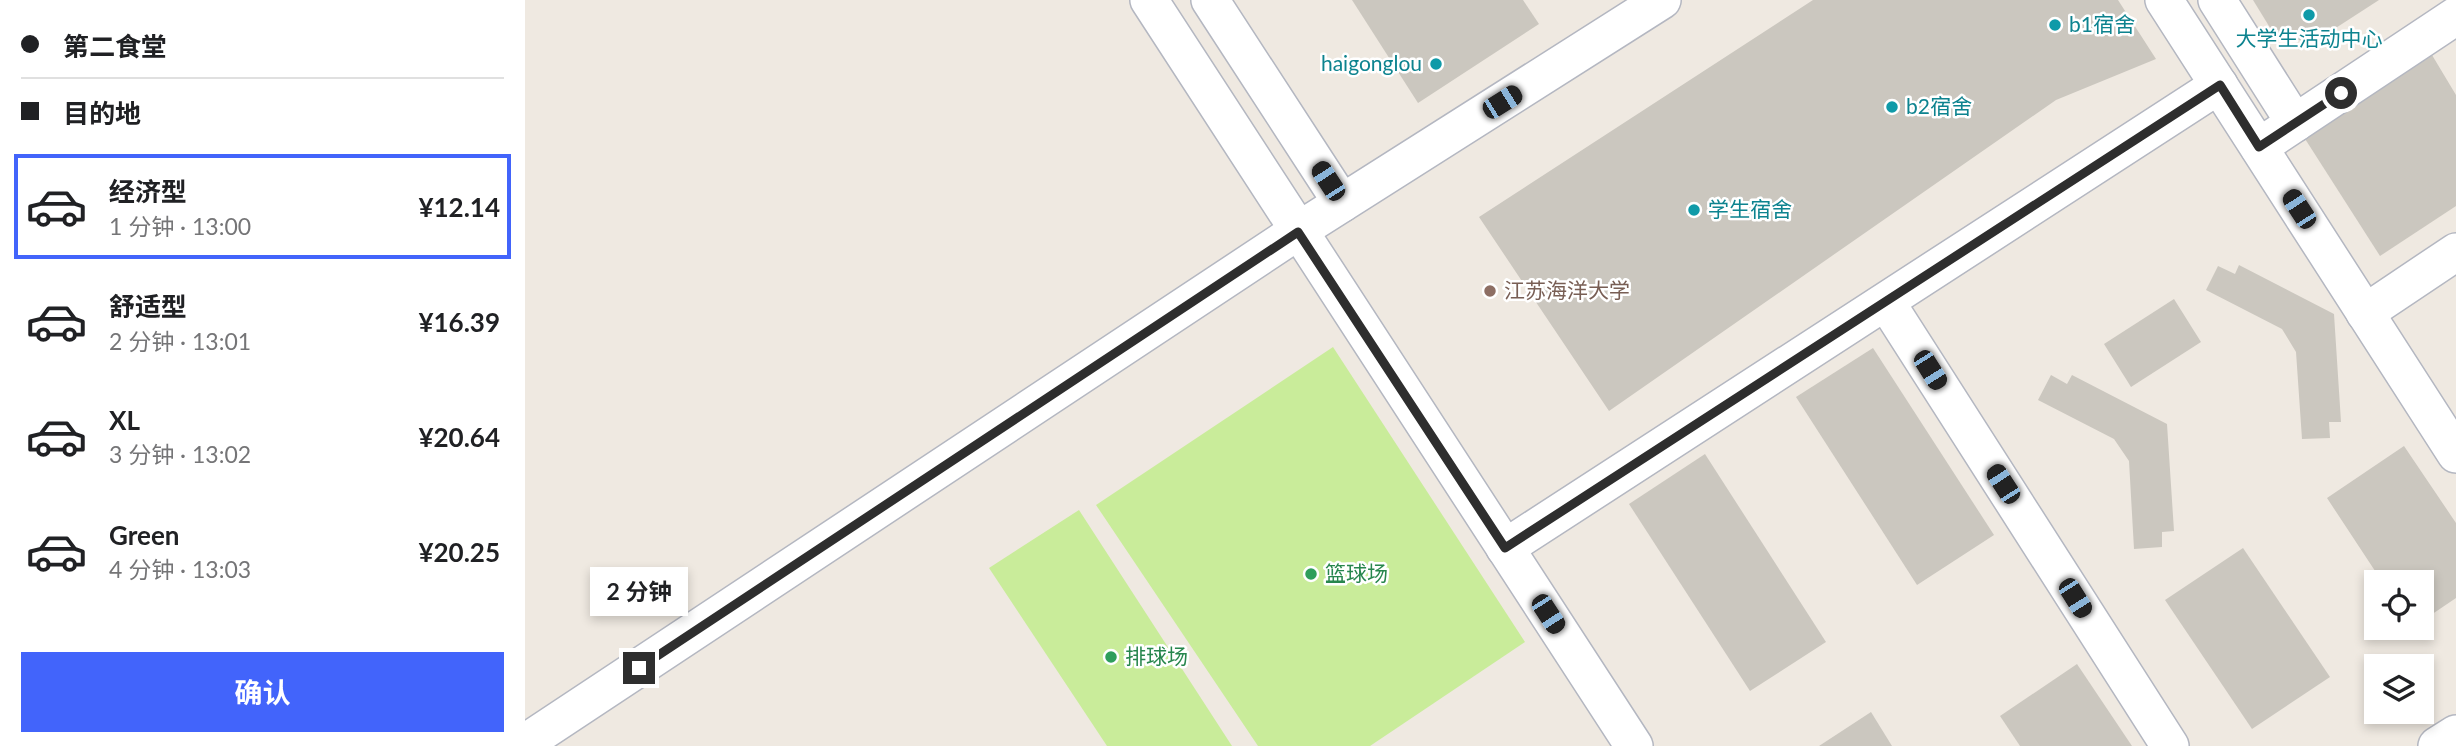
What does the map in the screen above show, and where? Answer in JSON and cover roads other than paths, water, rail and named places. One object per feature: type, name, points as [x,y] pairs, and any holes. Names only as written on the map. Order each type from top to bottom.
[{"type":"lane","points":[[1149,0],[1634,746]]},
{"type":"lane","points":[[1210,0],[1342,203]]},
{"type":"lane","points":[[525,743],[1342,203],[1662,0]]},
{"type":"lane","points":[[2164,0],[2456,454]]},
{"type":"lane","points":[[2217,0],[2295,123]]},
{"type":"lane","points":[[2259,147],[2456,16]]},
{"type":"lane","points":[[1505,548],[2220,85]]},
{"type":"lane","points":[[2365,313],[2456,252]]},
{"type":"lane","points":[[1886,302],[2170,746]]},
{"type":"lane","points":[[2437,746],[2456,734]]},
{"type":"place","name":"大学生活动中心","points":[[2309,15]]},
{"type":"place","name":"b1宿舍","points":[[2055,25]]},
{"type":"place","name":"haigonglou","points":[[1436,64]]},
{"type":"place","name":"b2宿舍","points":[[1892,107]]},
{"type":"place","name":"学生宿舍","points":[[1694,210]]},
{"type":"place","name":"江苏海洋大学","points":[[1490,291]]},
{"type":"place","name":"篮球场","points":[[1311,574]]},
{"type":"place","name":"排球场","points":[[1111,657]]}]
